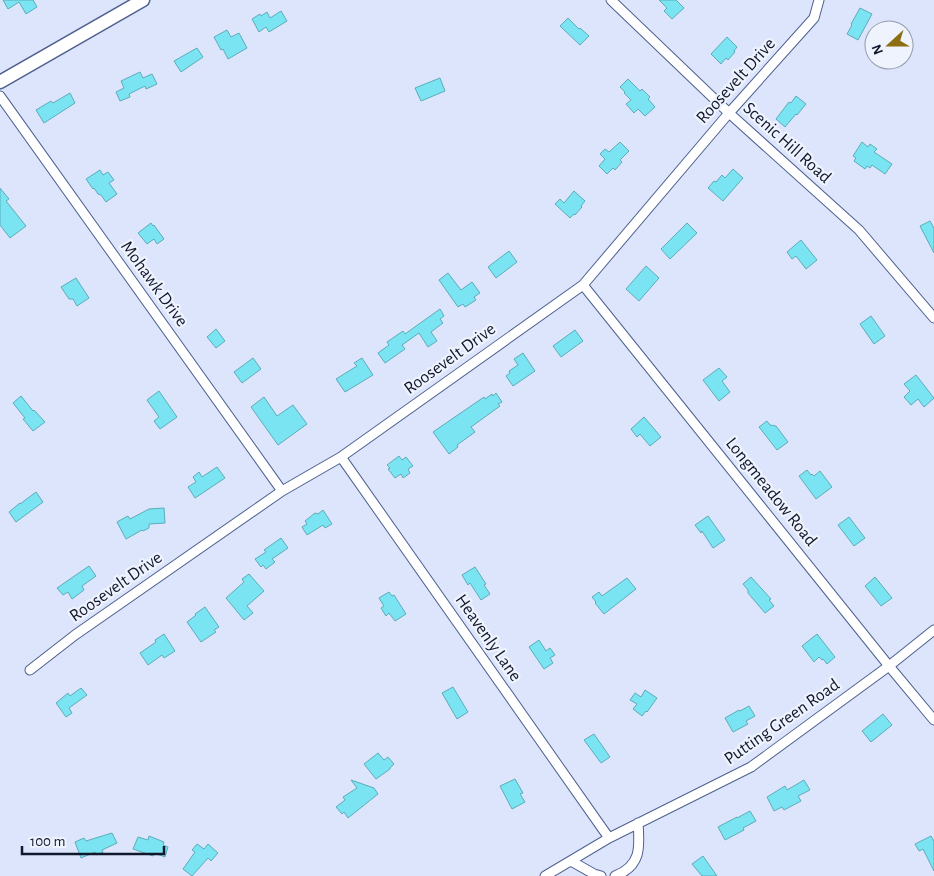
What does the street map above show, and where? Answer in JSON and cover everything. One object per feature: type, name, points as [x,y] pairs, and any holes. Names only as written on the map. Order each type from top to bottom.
[{"type":"main road","points":[[0,82],[143,0]]},
{"type":"street","name":"Scenic Hill Road","points":[[611,0],[729,113],[859,230],[934,318]]},
{"type":"street","name":"Roosevelt Drive","points":[[30,670],[75,635],[282,491],[341,457],[583,285],[729,113],[814,18],[819,0]]},
{"type":"street","name":"Mohawk Drive","points":[[0,96],[282,491]]},
{"type":"street","name":"Longmeadow Road","points":[[583,285],[934,720]]},
{"type":"street","points":[[926,308],[934,302]]},
{"type":"street","name":"Heavenly Lane","points":[[341,457],[609,838]]},
{"type":"street","name":"Putting Green Road","points":[[545,876],[609,838],[751,767],[889,666],[934,630]]},
{"type":"street","points":[[615,876],[632,866],[638,856],[640,845],[638,823]]},
{"type":"street","points":[[570,861],[601,876]]},
{"type":"building","points":[[3,0],[33,0],[37,7],[26,14],[19,2],[8,9]]},
{"type":"building","points":[[659,0],[676,0],[684,8],[672,19],[664,11],[667,8]]},
{"type":"building","points":[[860,8],[872,14],[869,20],[864,20],[864,29],[858,40],[847,34]]},
{"type":"building","points":[[281,11],[287,21],[269,32],[266,27],[259,32],[252,19],[267,12],[270,18]]},
{"type":"building","points":[[568,18],[589,36],[580,45],[560,26]]},
{"type":"building","points":[[227,30],[231,37],[239,33],[247,48],[228,59],[214,37]]},
{"type":"building","points":[[727,37],[737,47],[728,60],[726,58],[721,64],[711,54]]},
{"type":"building","points":[[197,48],[203,57],[181,72],[174,61]]},
{"type":"building","points":[[140,72],[143,78],[152,74],[157,84],[146,89],[145,86],[129,94],[130,97],[120,101],[116,92],[124,88],[121,81]]},
{"type":"building","points":[[440,78],[445,91],[421,101],[415,88]]},
{"type":"building","points":[[628,79],[640,91],[642,89],[650,97],[648,99],[655,107],[645,116],[638,109],[634,113],[626,104],[631,100],[620,87]]},
{"type":"building","points":[[70,93],[75,103],[44,123],[36,110]]},
{"type":"building","points":[[796,96],[806,104],[785,127],[776,119]]},
{"type":"building","points":[[620,142],[629,151],[620,160],[622,162],[615,170],[613,168],[607,174],[599,166],[605,159],[600,154],[605,149],[609,152]]},
{"type":"building","points":[[862,142],[868,147],[870,144],[877,149],[874,152],[892,164],[885,174],[872,165],[870,168],[867,166],[865,169],[854,161],[856,158],[853,156]]},
{"type":"building","points":[[733,169],[743,178],[723,201],[708,188],[722,175],[725,178]]},
{"type":"building","points":[[100,170],[103,175],[108,172],[114,180],[109,183],[117,194],[106,202],[86,179]]},
{"type":"building","points":[[0,188],[9,199],[6,201],[26,226],[10,238],[0,225]]},
{"type":"building","points":[[574,191],[585,201],[575,215],[570,218],[555,204],[560,199],[564,203]]},
{"type":"building","points":[[930,221],[934,228],[934,253],[920,226]]},
{"type":"building","points":[[151,223],[164,239],[157,244],[154,239],[147,244],[138,233]]},
{"type":"building","points":[[687,223],[697,233],[670,259],[661,249]]},
{"type":"building","points":[[801,240],[817,260],[806,269],[796,256],[792,259],[787,252]]},
{"type":"building","points":[[509,251],[517,262],[496,278],[488,267]]},
{"type":"building","points":[[646,266],[659,278],[639,301],[626,289]]},
{"type":"building","points":[[448,273],[461,290],[472,282],[480,293],[474,297],[476,300],[465,307],[463,304],[458,307],[439,280]]},
{"type":"building","points":[[76,278],[89,298],[77,306],[73,299],[69,299],[61,287]]},
{"type":"building","points":[[440,309],[444,316],[440,319],[443,323],[431,332],[437,341],[428,347],[419,333],[402,345],[405,349],[385,363],[378,353],[389,345],[387,342],[403,331],[405,334]]},
{"type":"building","points":[[871,316],[885,336],[874,344],[860,324]]},
{"type":"building","points":[[216,329],[225,341],[216,348],[207,337]]},
{"type":"building","points":[[575,330],[583,341],[561,357],[553,346]]},
{"type":"building","points":[[523,353],[535,371],[513,386],[506,376],[510,373],[509,371],[518,365],[514,359]]},
{"type":"building","points":[[253,358],[261,369],[242,383],[234,372]]},
{"type":"building","points":[[362,358],[373,375],[345,392],[336,379],[357,366],[354,363]]},
{"type":"building","points":[[719,368],[727,377],[722,381],[730,392],[719,401],[703,380]]},
{"type":"building","points":[[916,375],[934,398],[924,407],[918,399],[911,405],[904,397],[910,391],[904,384]]},
{"type":"building","points":[[159,391],[177,417],[160,429],[154,421],[159,417],[147,400]]},
{"type":"building","points":[[496,393],[502,402],[498,404],[500,406],[471,427],[475,432],[457,445],[458,447],[449,454],[433,432],[484,397],[485,399]]},
{"type":"building","points":[[21,396],[45,422],[33,431],[13,403]]},
{"type":"building","points":[[264,397],[277,416],[293,405],[307,424],[278,445],[251,407]]},
{"type":"building","points":[[644,417],[661,437],[650,446],[640,434],[637,437],[631,429]]},
{"type":"building","points":[[767,421],[770,425],[776,426],[788,442],[777,450],[759,427]]},
{"type":"building","points":[[399,456],[402,460],[406,457],[413,466],[408,469],[410,473],[403,478],[401,474],[395,478],[387,465]]},
{"type":"building","points":[[217,467],[225,478],[195,498],[188,487],[196,482],[193,477],[199,472],[202,477]]},
{"type":"building","points":[[807,470],[814,476],[820,471],[832,487],[816,499],[799,476]]},
{"type":"building","points":[[36,492],[43,502],[16,522],[9,512]]},
{"type":"building","points":[[164,508],[165,523],[149,524],[149,528],[126,539],[117,522],[128,516],[130,519],[149,509]]},
{"type":"building","points":[[323,510],[332,524],[325,528],[323,525],[307,535],[302,527],[307,524],[305,521],[315,513],[318,514]]},
{"type":"building","points":[[708,516],[725,540],[713,548],[702,531],[701,533],[695,525]]},
{"type":"building","points":[[849,517],[865,538],[854,546],[838,525]]},
{"type":"building","points":[[281,538],[288,548],[272,559],[275,562],[266,569],[263,565],[261,567],[255,559]]},
{"type":"building","points":[[89,566],[96,576],[82,586],[84,590],[72,599],[68,592],[63,595],[57,588]]},
{"type":"building","points":[[475,567],[490,594],[481,600],[470,583],[468,585],[462,575]]},
{"type":"building","points":[[249,574],[264,591],[247,606],[253,613],[244,620],[226,598],[244,582],[242,579]]},
{"type":"building","points":[[751,577],[771,599],[769,600],[774,606],[765,613],[743,584]]},
{"type":"building","points":[[875,577],[892,598],[881,606],[865,586]]},
{"type":"building","points":[[627,578],[636,589],[604,614],[592,597],[599,592],[602,596]]},
{"type":"building","points":[[389,592],[392,596],[394,595],[406,614],[395,621],[389,613],[386,616],[381,608],[384,606],[379,598]]},
{"type":"building","points":[[205,607],[219,627],[214,630],[216,632],[201,642],[187,622]]},
{"type":"building","points":[[164,634],[175,651],[164,658],[162,655],[148,665],[140,653]]},
{"type":"building","points":[[817,634],[835,657],[827,664],[819,657],[814,662],[802,646]]},
{"type":"building","points":[[539,640],[546,651],[550,648],[555,655],[550,658],[553,663],[544,669],[529,647]]},
{"type":"building","points":[[453,687],[468,712],[457,719],[442,693]]},
{"type":"building","points":[[81,688],[87,695],[69,708],[72,713],[66,717],[56,703],[68,693],[70,696]]},
{"type":"building","points":[[645,690],[657,698],[642,716],[633,709],[637,704],[630,700],[635,693],[641,697]]},
{"type":"building","points":[[749,706],[755,716],[746,721],[748,724],[733,732],[725,718]]},
{"type":"building","points":[[883,714],[892,725],[871,742],[862,731]]},
{"type":"building","points":[[594,734],[610,757],[601,763],[584,740]]},
{"type":"building","points":[[378,753],[384,760],[388,757],[394,764],[376,779],[364,764]]},
{"type":"building","points":[[515,779],[523,793],[520,794],[525,802],[512,809],[500,786]]},
{"type":"building","points":[[351,780],[374,788],[378,794],[348,818],[344,812],[342,814],[336,807],[345,800],[343,797],[357,788]]},
{"type":"building","points":[[804,780],[810,790],[798,796],[801,801],[784,810],[782,807],[774,811],[767,797],[785,786],[787,790]]},
{"type":"building","points":[[750,811],[756,821],[725,840],[718,827]]},
{"type":"building","points":[[112,833],[117,843],[96,855],[95,852],[81,858],[75,842],[84,838],[86,841]]},
{"type":"building","points":[[149,836],[164,842],[163,845],[168,847],[165,857],[154,853],[153,856],[133,849],[138,837],[148,840]]},
{"type":"building","points":[[931,836],[934,841],[934,871],[923,849],[919,851],[915,844]]},
{"type":"building","points":[[197,844],[204,849],[208,844],[218,853],[211,861],[208,858],[192,876],[183,869],[195,852],[192,850]]},
{"type":"building","points":[[703,856],[717,876],[702,876],[692,864]]}]
